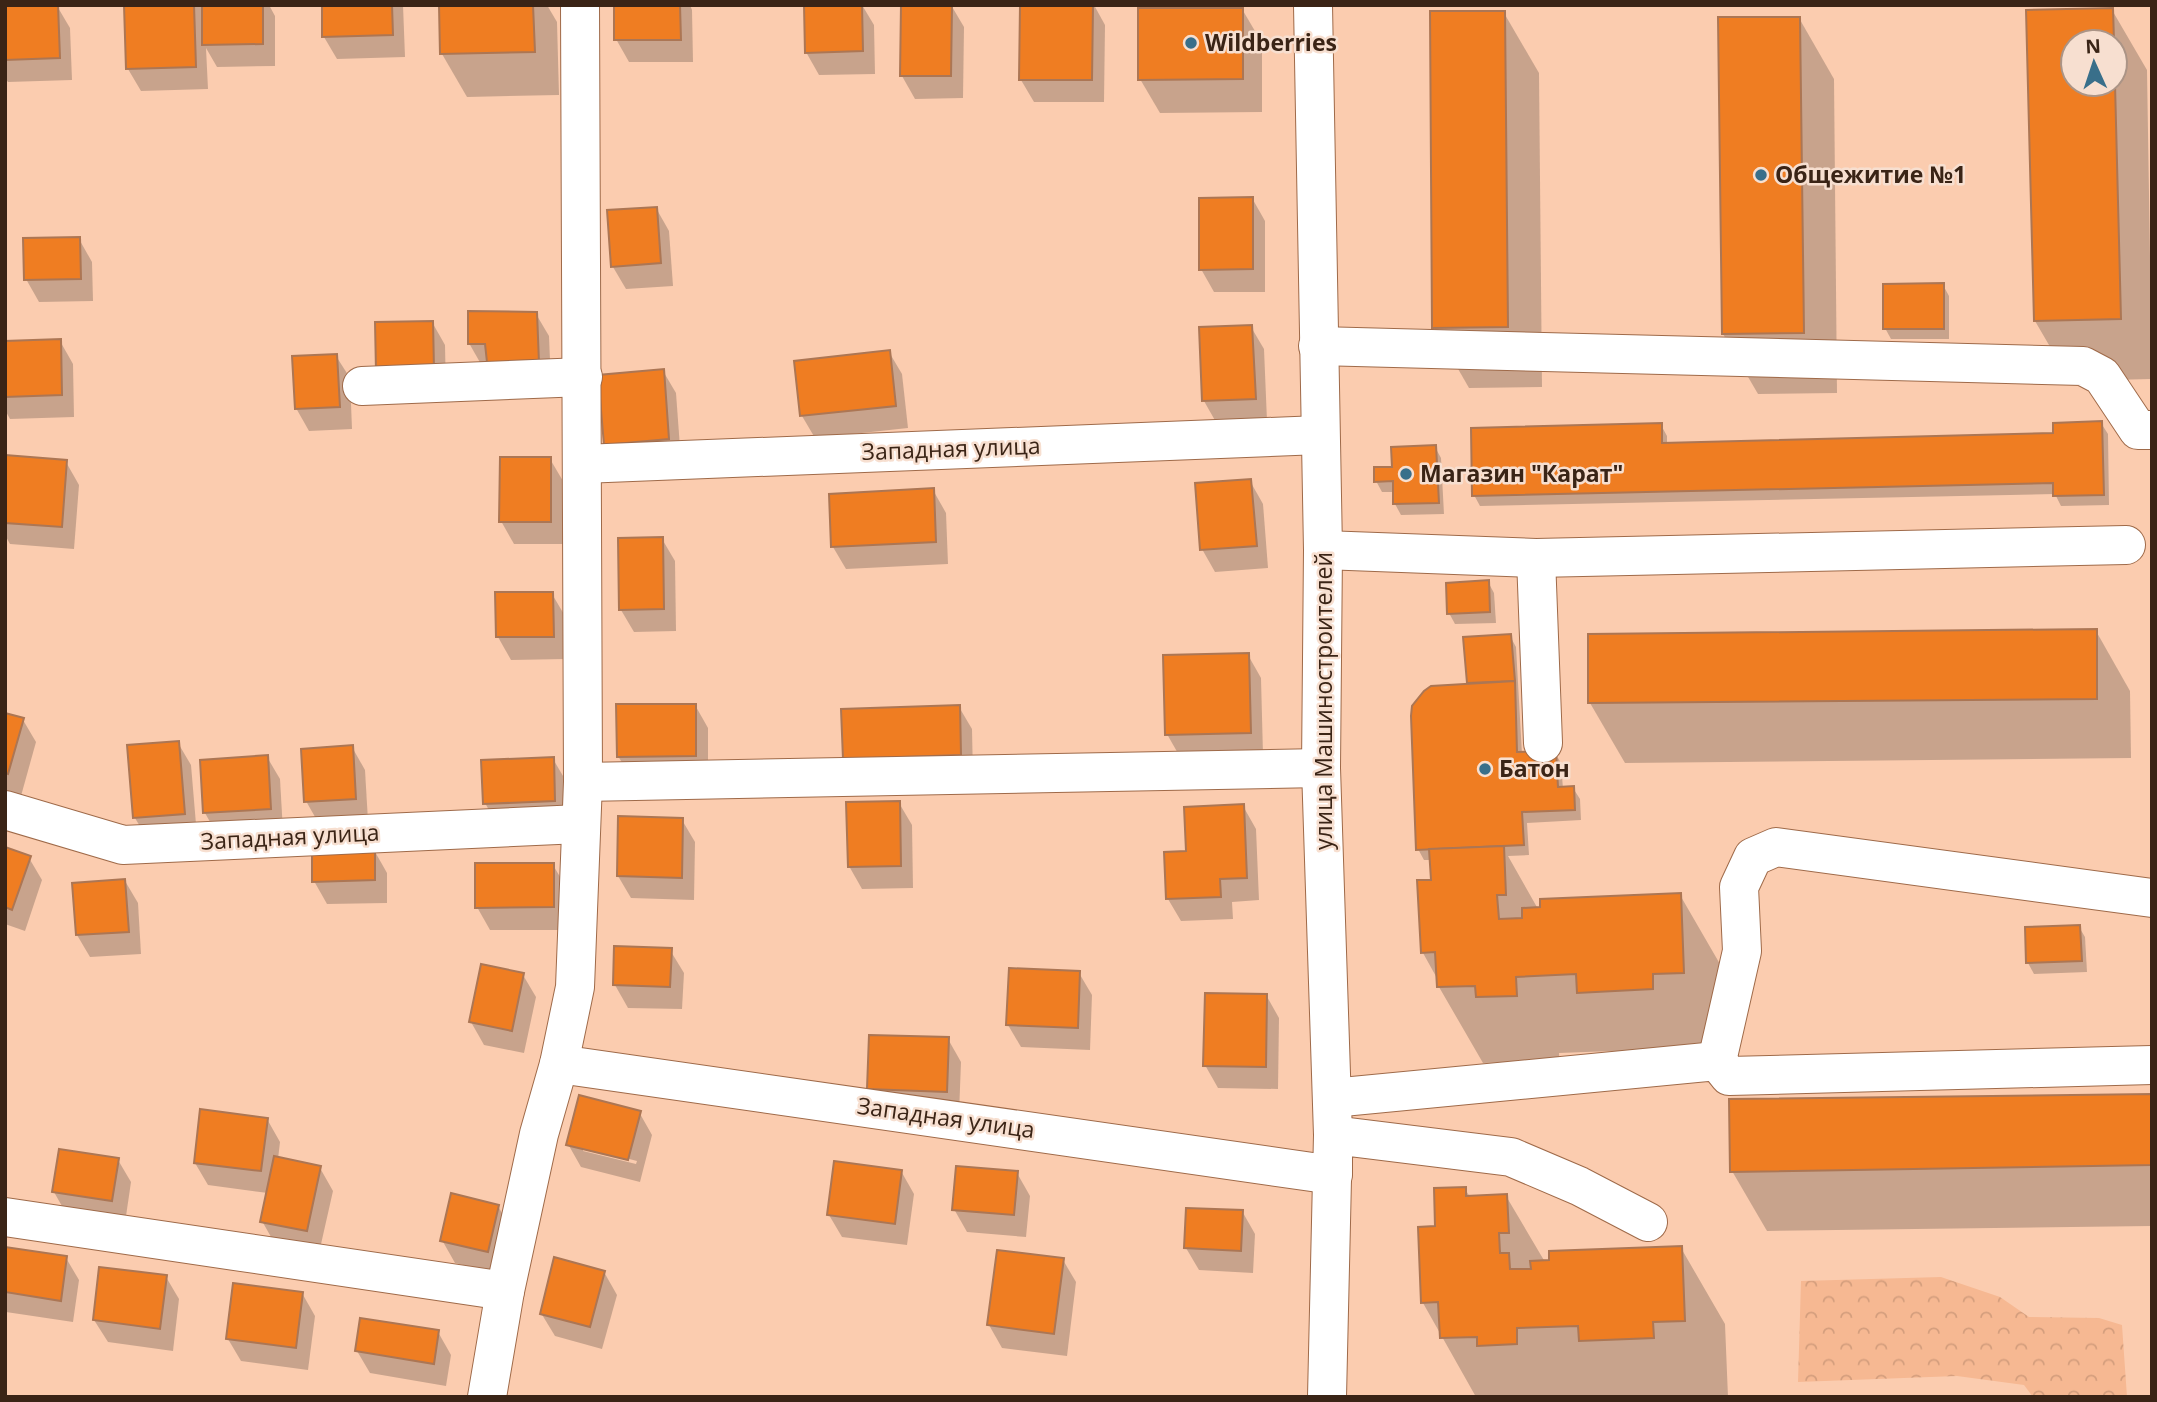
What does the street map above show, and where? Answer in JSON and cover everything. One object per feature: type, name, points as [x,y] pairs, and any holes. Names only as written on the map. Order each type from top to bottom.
[{"type":"street","points":[[487,1397],[505,1291],[575,987],[583,782],[580,5]]},
{"type":"street","name":"улица Машиностроителей","points":[[1314,5],[1323,550],[1321,768],[1333,1175]]},
{"type":"street","points":[[1318,346],[2083,366],[2102,376],[2138,430],[2152,430]]},
{"type":"street","points":[[362,386],[583,377]]},
{"type":"street","name":"Западная улица","points":[[582,464],[1320,435]]},
{"type":"street","points":[[1323,550],[1536,558],[2126,545]]},
{"type":"street","points":[[1536,558],[1543,743]]},
{"type":"street","points":[[583,782],[1321,768]]},
{"type":"street","name":"Западная улица","points":[[5,810],[123,845],[580,824]]},
{"type":"street","points":[[1717,1061],[1742,951],[1739,887],[1753,857],[1776,847],[2152,898]]},
{"type":"street","points":[[1333,1117],[1717,1061]]},
{"type":"street","points":[[1717,1061],[1729,1076],[2152,1065]]},
{"type":"street","name":"Западная улица","points":[[559,1063],[1333,1175]]},
{"type":"street","points":[[1333,1117],[1511,1157],[1579,1186],[1648,1222]]},
{"type":"street","points":[[1327,1397],[1333,1175]]},
{"type":"street","points":[[5,1217],[505,1291]]},
{"type":"green space","points":[[1941,1277],[2000,1297],[2029,1317],[2099,1318],[2122,1325],[2127,1397],[2033,1397],[2024,1385],[1957,1376],[1798,1382],[1801,1281]]},
{"type":"building","points":[[58,5],[60,58],[5,60],[5,6]]},
{"type":"building","points":[[124,5],[194,5],[196,67],[126,69]]},
{"type":"building","points":[[202,5],[263,5],[263,44],[202,45]]},
{"type":"building","points":[[322,5],[392,5],[393,35],[322,37]]},
{"type":"building","points":[[439,5],[533,5],[535,52],[440,54]]},
{"type":"building","points":[[614,5],[680,5],[681,40],[614,40]]},
{"type":"building","points":[[804,5],[862,5],[863,51],[805,53]]},
{"type":"building","points":[[901,5],[952,5],[951,76],[900,76]]},
{"type":"building","points":[[1020,5],[1093,5],[1092,80],[1019,80]]},
{"type":"building","name":"Wildberries","points":[[1138,8],[1243,8],[1243,79],[1138,80]]},
{"type":"building","points":[[2113,8],[2114,28],[2059,28],[2059,98],[2115,98],[2121,319],[2034,321],[2026,10]]},
{"type":"building","points":[[1430,11],[1505,11],[1508,327],[1432,328]]},
{"type":"building","name":"Общежитие №1","points":[[1718,17],[1800,17],[1804,333],[1722,334]]},
{"type":"building","points":[[1253,197],[1253,269],[1199,270],[1199,198]]},
{"type":"building","points":[[657,207],[661,263],[611,267],[607,210]]},
{"type":"building","points":[[80,237],[81,279],[24,280],[23,238]]},
{"type":"building","points":[[1944,283],[1944,329],[1883,329],[1883,284]]},
{"type":"building","points":[[468,311],[537,312],[539,363],[487,362],[485,344],[468,344]]},
{"type":"building","points":[[433,321],[434,370],[376,371],[375,322]]},
{"type":"building","points":[[1252,325],[1256,399],[1202,401],[1199,327]]},
{"type":"building","points":[[61,339],[62,395],[5,397],[5,341]]},
{"type":"building","points":[[890,350],[896,406],[800,416],[794,361]]},
{"type":"building","points":[[337,354],[340,407],[295,409],[292,356]]},
{"type":"building","points":[[664,369],[669,439],[604,445],[598,375]]},
{"type":"building","points":[[2102,421],[2104,495],[2053,496],[2053,483],[1472,496],[1471,428],[1662,423],[1662,443],[2053,433],[2053,423]]},
{"type":"building","name":"Магазин \"Карат\"","points":[[1436,445],[1439,503],[1393,504],[1393,481],[1374,482],[1374,467],[1392,467],[1391,447]]},
{"type":"building","points":[[5,455],[67,460],[62,527],[5,523]]},
{"type":"building","points":[[500,457],[551,457],[551,522],[499,522]]},
{"type":"building","points":[[1251,479],[1257,546],[1200,550],[1195,483]]},
{"type":"building","points":[[934,488],[936,542],[831,547],[829,494]]},
{"type":"building","points":[[663,537],[664,609],[619,610],[618,538]]},
{"type":"building","points":[[1489,580],[1490,612],[1447,614],[1446,583]]},
{"type":"building","points":[[495,592],[553,592],[554,637],[496,637]]},
{"type":"building","points":[[2097,629],[2097,699],[1588,703],[1588,634]]},
{"type":"building","points":[[1511,634],[1515,681],[1467,683],[1463,637]]},
{"type":"building","points":[[1249,653],[1251,733],[1165,735],[1163,655]]},
{"type":"building","name":"Батон","points":[[1515,681],[1517,752],[1556,751],[1558,787],[1574,786],[1575,810],[1522,812],[1524,845],[1416,850],[1412,706],[1431,686]]},
{"type":"building","points":[[616,704],[696,704],[696,756],[617,757]]},
{"type":"building","points":[[960,705],[961,755],[843,759],[841,709]]},
{"type":"building","points":[[5,713],[24,718],[8,774],[5,773]]},
{"type":"building","points":[[179,741],[185,814],[133,818],[127,745]]},
{"type":"building","points":[[353,745],[356,799],[304,802],[301,749]]},
{"type":"building","points":[[268,755],[271,809],[203,813],[200,760]]},
{"type":"building","points":[[554,757],[555,801],[483,804],[481,760]]},
{"type":"building","points":[[900,801],[901,866],[848,867],[846,802]]},
{"type":"building","points":[[1244,804],[1247,878],[1220,879],[1221,897],[1166,899],[1164,852],[1186,851],[1184,807]]},
{"type":"building","points":[[618,816],[683,818],[682,878],[617,876]]},
{"type":"building","points":[[1504,846],[1506,895],[1497,895],[1499,919],[1522,918],[1522,908],[1540,907],[1540,899],[1681,893],[1684,973],[1653,974],[1653,989],[1577,993],[1576,974],[1516,977],[1517,996],[1476,997],[1475,986],[1437,987],[1435,952],[1421,953],[1417,880],[1431,880],[1429,849]]},
{"type":"building","points":[[5,847],[31,856],[12,910],[5,907]]},
{"type":"building","points":[[375,848],[375,880],[312,882],[312,850]]},
{"type":"building","points":[[475,863],[554,863],[554,907],[475,908]]},
{"type":"building","points":[[125,879],[129,932],[76,935],[72,883]]},
{"type":"building","points":[[2080,925],[2082,961],[2026,963],[2025,927]]},
{"type":"building","points":[[614,946],[672,948],[670,987],[613,985]]},
{"type":"building","points":[[481,964],[524,973],[512,1031],[469,1022]]},
{"type":"building","points":[[1009,968],[1080,971],[1078,1028],[1006,1025]]},
{"type":"building","points":[[1205,993],[1267,994],[1266,1067],[1203,1066]]},
{"type":"building","points":[[869,1035],[949,1037],[947,1092],[867,1089]]},
{"type":"building","points":[[2152,1094],[2152,1165],[1730,1172],[1729,1099]]},
{"type":"building","points":[[579,1095],[641,1111],[628,1160],[566,1145]]},
{"type":"building","points":[[200,1109],[268,1118],[261,1171],[194,1163]]},
{"type":"building","points":[[59,1149],[119,1158],[112,1201],[52,1192]]},
{"type":"building","points":[[274,1156],[321,1166],[307,1231],[260,1222]]},
{"type":"building","points":[[834,1161],[902,1170],[895,1224],[827,1215]]},
{"type":"building","points":[[956,1166],[1018,1171],[1014,1215],[952,1210]]},
{"type":"building","points":[[1466,1187],[1466,1196],[1507,1194],[1509,1233],[1499,1233],[1500,1253],[1509,1253],[1510,1269],[1531,1269],[1530,1261],[1549,1260],[1549,1251],[1682,1246],[1685,1321],[1653,1322],[1654,1338],[1579,1341],[1578,1326],[1517,1328],[1517,1344],[1477,1346],[1477,1337],[1440,1338],[1438,1302],[1421,1303],[1418,1227],[1435,1226],[1434,1188]]},
{"type":"building","points":[[451,1193],[499,1205],[488,1252],[440,1241]]},
{"type":"building","points":[[1186,1208],[1243,1210],[1241,1251],[1184,1248]]},
{"type":"building","points":[[5,1247],[67,1256],[61,1301],[5,1292]]},
{"type":"building","points":[[997,1250],[1064,1258],[1054,1334],[987,1325]]},
{"type":"building","points":[[554,1257],[605,1271],[590,1327],[540,1314]]},
{"type":"building","points":[[99,1267],[167,1275],[160,1329],[93,1320]]},
{"type":"building","points":[[233,1283],[303,1292],[296,1348],[226,1339]]},
{"type":"building","points":[[360,1318],[439,1330],[434,1364],[355,1351]]},
{"type":"place","name":"Wildberries","points":[[1191,43]]},
{"type":"place","name":"Общежитие №1","points":[[1761,175]]},
{"type":"place","name":"Магазин \"Карат\"","points":[[1406,474]]},
{"type":"place","name":"Батон","points":[[1485,769]]}]
